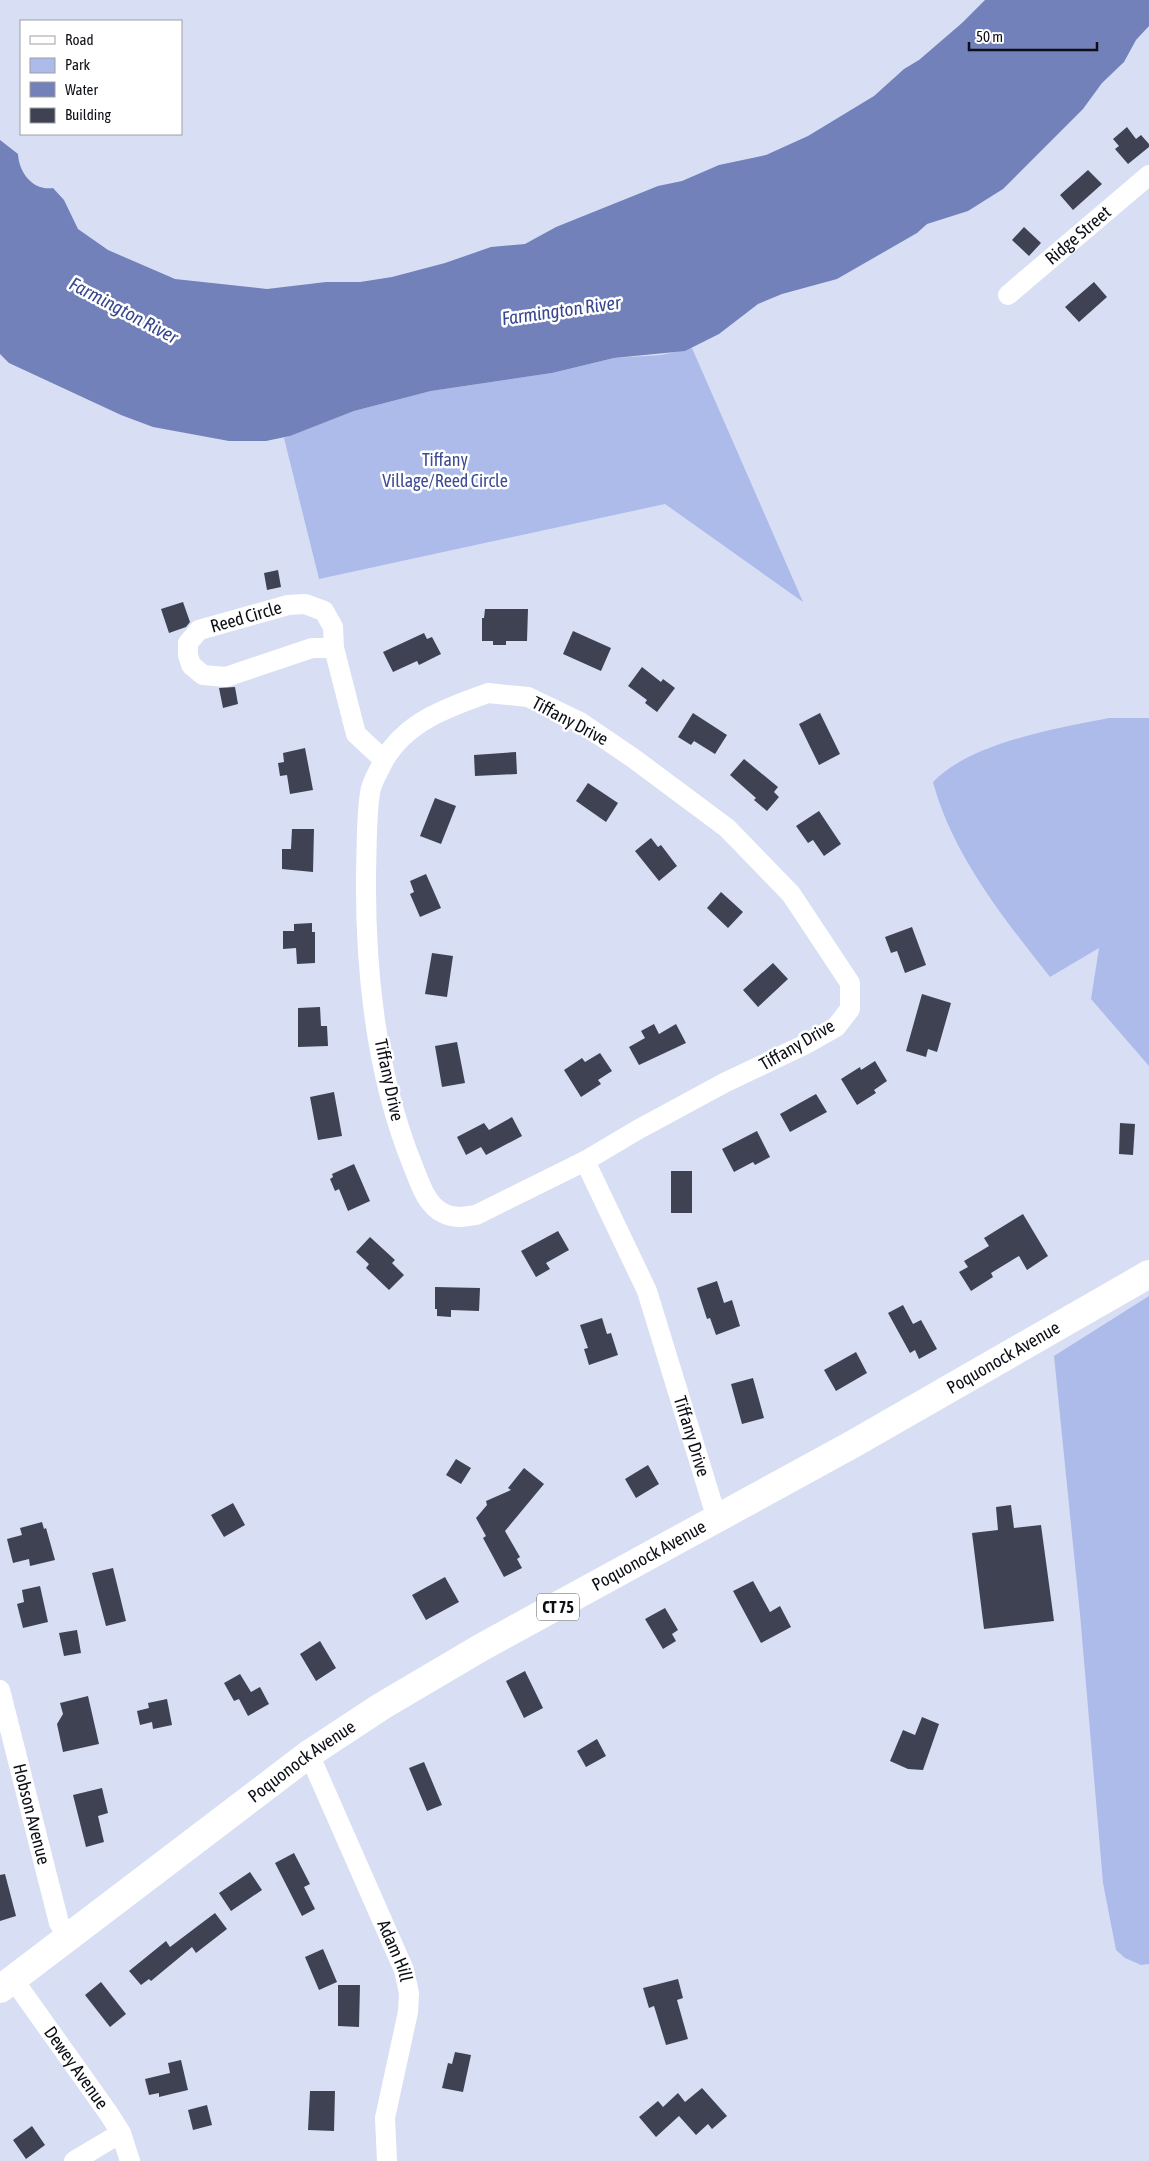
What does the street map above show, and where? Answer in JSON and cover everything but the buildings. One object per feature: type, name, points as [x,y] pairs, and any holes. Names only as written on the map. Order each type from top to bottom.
[{"type":"main road","name":"Poquonock Avenue","points":[[6,1984],[309,1754],[382,1706],[482,1647],[853,1444],[1149,1274]]},
{"type":"street","name":"Ridge Street","points":[[1008,295],[1149,175]]},
{"type":"street","name":"Reed Circle","points":[[334,648],[312,648],[226,676],[203,675],[191,665],[188,655],[188,643],[199,630],[288,605],[305,604],[324,610],[333,627],[334,648],[356,734],[384,760]]},
{"type":"street","name":"Tiffany Drive","points":[[488,693],[528,697],[580,722],[634,758],[727,828],[791,894],[850,983],[850,1009],[836,1027],[804,1045],[726,1082],[638,1129],[585,1161],[476,1215],[459,1218],[442,1213],[426,1197],[395,1115],[372,992],[366,905],[367,821],[370,791],[384,760],[398,742],[427,718],[488,693]]},
{"type":"street","name":"Tiffany Drive","points":[[585,1161],[647,1291],[717,1519]]},
{"type":"street","name":"Hobson Avenue","points":[[0,1690],[59,1923],[69,1935]]},
{"type":"street","name":"Adam Hill","points":[[309,1754],[404,1970],[409,1993],[408,2012],[385,2118],[388,2161]]},
{"type":"street","name":"Dewey Avenue","points":[[6,1984],[121,2133],[130,2161]]},
{"type":"street","points":[[74,2161],[121,2133]]},
{"type":"green space","name":"Tiffany Village/Reed Circle","points":[[692,348],[803,602],[665,504],[319,579],[284,438],[354,411],[431,391],[552,373],[614,358],[661,355]]},
{"type":"green space","points":[[1109,718],[1149,718],[1149,1066],[1091,999],[1099,948],[1050,977],[998,909],[966,860],[942,809],[933,782],[949,768],[991,747],[1040,732]]},
{"type":"green space","points":[[1149,1296],[1149,1964],[1141,1965],[1125,1958],[1116,1950],[1103,1883],[1080,1614],[1054,1356]]},
{"type":"water","name":"Farmington River","points":[[985,0],[1149,0],[1149,26],[1136,40],[1124,62],[1102,83],[1083,109],[1003,189],[968,211],[927,224],[917,233],[837,279],[782,294],[758,304],[719,334],[685,351],[614,358],[552,373],[431,391],[354,411],[290,436],[266,441],[229,441],[153,427],[121,415],[9,363],[0,354],[0,140],[18,154],[24,174],[33,184],[39,187],[53,188],[64,200],[78,229],[108,250],[175,279],[267,289],[326,282],[360,282],[392,277],[445,263],[491,247],[525,244],[556,227],[658,186],[682,181],[719,165],[766,155],[808,136],[874,96],[904,69],[919,60],[962,23]]}]
